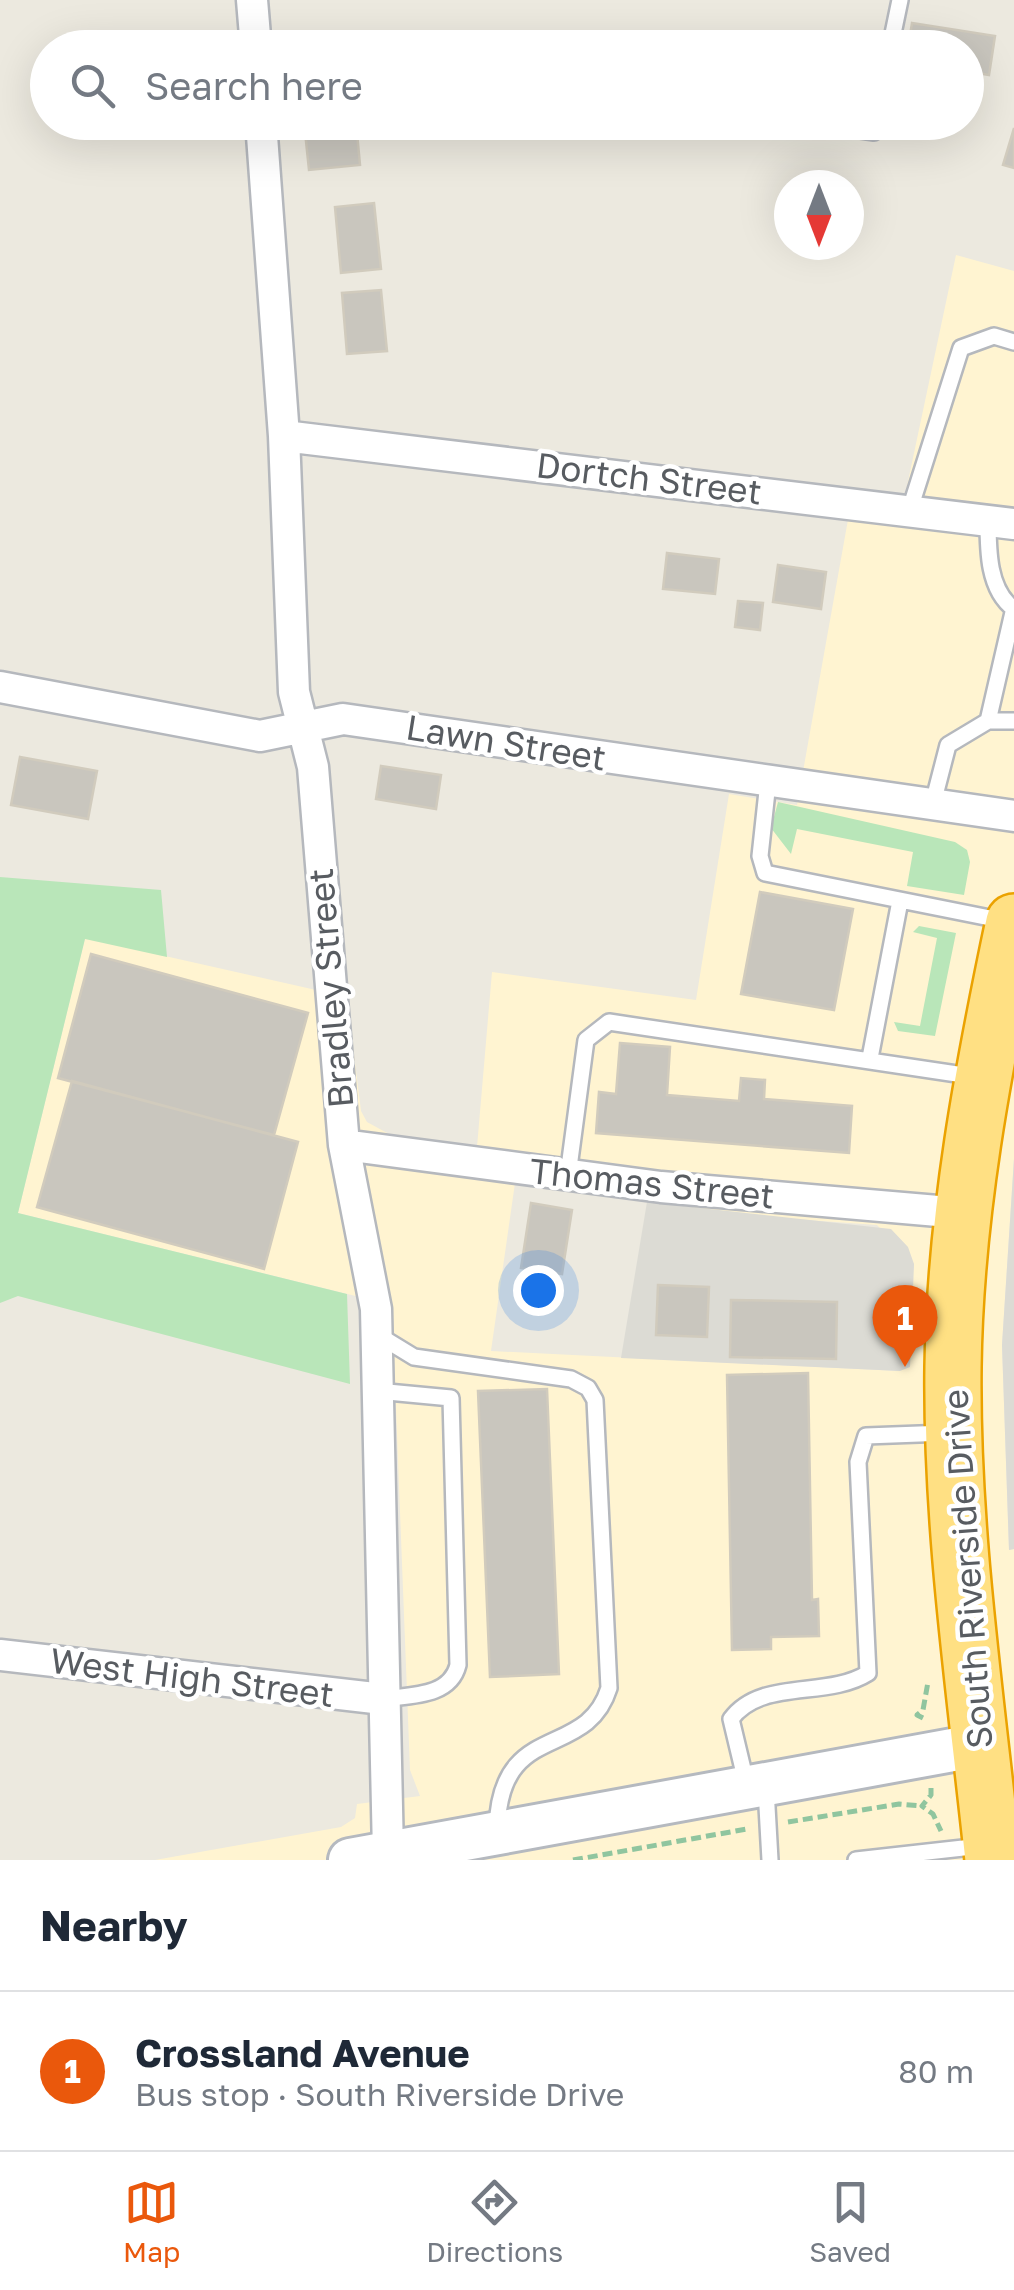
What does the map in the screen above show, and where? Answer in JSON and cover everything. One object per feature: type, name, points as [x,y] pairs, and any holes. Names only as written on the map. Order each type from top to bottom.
[{"type":"highway","name":"South Riverside Drive","points":[[992,1852],[980,1746],[953,1367],[962,1214],[981,1078],[1014,922]]},
{"type":"main road","points":[[369,1857],[980,1746]]},
{"type":"street","points":[[252,0],[254,30]]},
{"type":"street","name":"Bradley Street","points":[[262,140],[284,436],[294,692],[313,767],[344,1145],[376,1309],[383,1699],[369,1857]]},
{"type":"street","name":"Dortch Street","points":[[284,436],[1001,522]]},
{"type":"street","name":"Lawn Street","points":[[0,686],[260,736],[343,718],[1014,816]]},
{"type":"street","name":"Thomas Street","points":[[344,1145],[568,1176],[962,1214]]},
{"type":"street","name":"West High Street","points":[[0,1655],[383,1699]]},
{"type":"lane","points":[[894,30],[900,0]]},
{"type":"lane","points":[[910,509],[962,348],[976,339],[994,336],[1014,342]]},
{"type":"lane","points":[[988,721],[1014,608],[1004,601],[996,583],[1001,522]]},
{"type":"lane","points":[[933,803],[948,745],[988,721],[1014,721]]},
{"type":"lane","points":[[768,782],[760,856],[765,873],[1014,922]]},
{"type":"lane","points":[[870,1058],[900,901]]},
{"type":"lane","points":[[568,1176],[586,1040],[609,1022],[870,1058],[981,1078]]},
{"type":"lane","points":[[376,1333],[414,1357],[571,1379],[588,1388],[597,1409],[609,1688],[598,1711],[578,1730],[525,1755],[508,1772],[498,1802],[497,1833]]},
{"type":"lane","points":[[377,1391],[451,1398],[458,1665],[454,1678],[444,1687],[383,1699]]},
{"type":"lane","points":[[770,1860],[756,1786],[731,1720],[742,1705],[763,1696],[850,1684],[868,1673],[858,1462],[866,1436],[955,1433]]},
{"type":"lane","points":[[856,1860],[992,1852]]},
{"type":"shaded area","points":[[956,255],[1014,271],[1014,1158],[1002,1345],[1009,1550],[1014,1549],[1014,1860],[155,1860],[341,1827],[355,1818],[357,1804],[420,1796],[410,1770],[392,1305],[18,1213],[85,938],[347,997],[361,1111],[367,1122],[389,1134],[477,1147],[492,972],[696,1000],[729,794],[797,805],[849,514],[900,519]],"holes":[[[515,1183],[737,1215],[877,1225],[914,1264],[899,1371],[491,1351]]]},
{"type":"shaded area","points":[[1014,1159],[1014,1549],[1009,1550],[1002,1345]]},
{"type":"shaded area","points":[[647,1202],[891,1229],[908,1247],[914,1264],[910,1367],[900,1371],[621,1358]]},
{"type":"green space","points":[[778,802],[955,842],[967,850],[970,862],[964,895],[907,886],[913,852],[797,829],[791,854],[771,828]]},
{"type":"green space","points":[[0,877],[161,890],[167,957],[85,939],[18,1213],[347,1294],[350,1384],[18,1296],[0,1303]]},
{"type":"green space","points":[[919,926],[956,933],[935,1036],[898,1031],[894,1022],[920,1026],[937,938],[913,932]]},
{"type":"building","points":[[912,23],[957,30],[911,30]]},
{"type":"building","points":[[984,34],[995,36],[989,75],[984,74]]},
{"type":"building","points":[[1014,128],[1014,168],[1003,165]]},
{"type":"building","points":[[306,140],[358,140],[360,165],[309,170]]},
{"type":"building","points":[[374,203],[381,269],[341,273],[335,207]]},
{"type":"building","points":[[381,290],[387,351],[347,354],[342,293]]},
{"type":"building","points":[[667,553],[719,559],[715,594],[663,589]]},
{"type":"building","points":[[778,565],[826,572],[821,609],[773,602]]},
{"type":"building","points":[[738,601],[763,603],[760,630],[735,627]]},
{"type":"building","points":[[20,757],[97,771],[88,819],[11,805]]},
{"type":"building","points":[[381,766],[441,775],[436,809],[376,799]]},
{"type":"building","points":[[760,892],[853,909],[834,1010],[741,994]]},
{"type":"building","points":[[91,954],[308,1013],[274,1135],[58,1078]]},
{"type":"building","points":[[620,1043],[670,1047],[667,1095],[739,1101],[741,1078],[765,1080],[764,1099],[852,1106],[849,1153],[596,1133],[599,1092],[616,1094]]},
{"type":"building","points":[[72,1081],[298,1142],[264,1269],[37,1207]]},
{"type":"building","points":[[531,1203],[572,1210],[562,1274],[521,1268]]},
{"type":"building","points":[[658,1285],[709,1287],[707,1337],[656,1335]]},
{"type":"building","points":[[731,1300],[837,1302],[836,1359],[730,1357]]},
{"type":"building","points":[[808,1373],[812,1600],[818,1599],[819,1636],[771,1637],[771,1649],[732,1650],[727,1375]]},
{"type":"building","points":[[547,1389],[559,1674],[490,1677],[478,1391]]},
{"type":"place","name":"Crossland Avenue","points":[[905,1367]]}]
